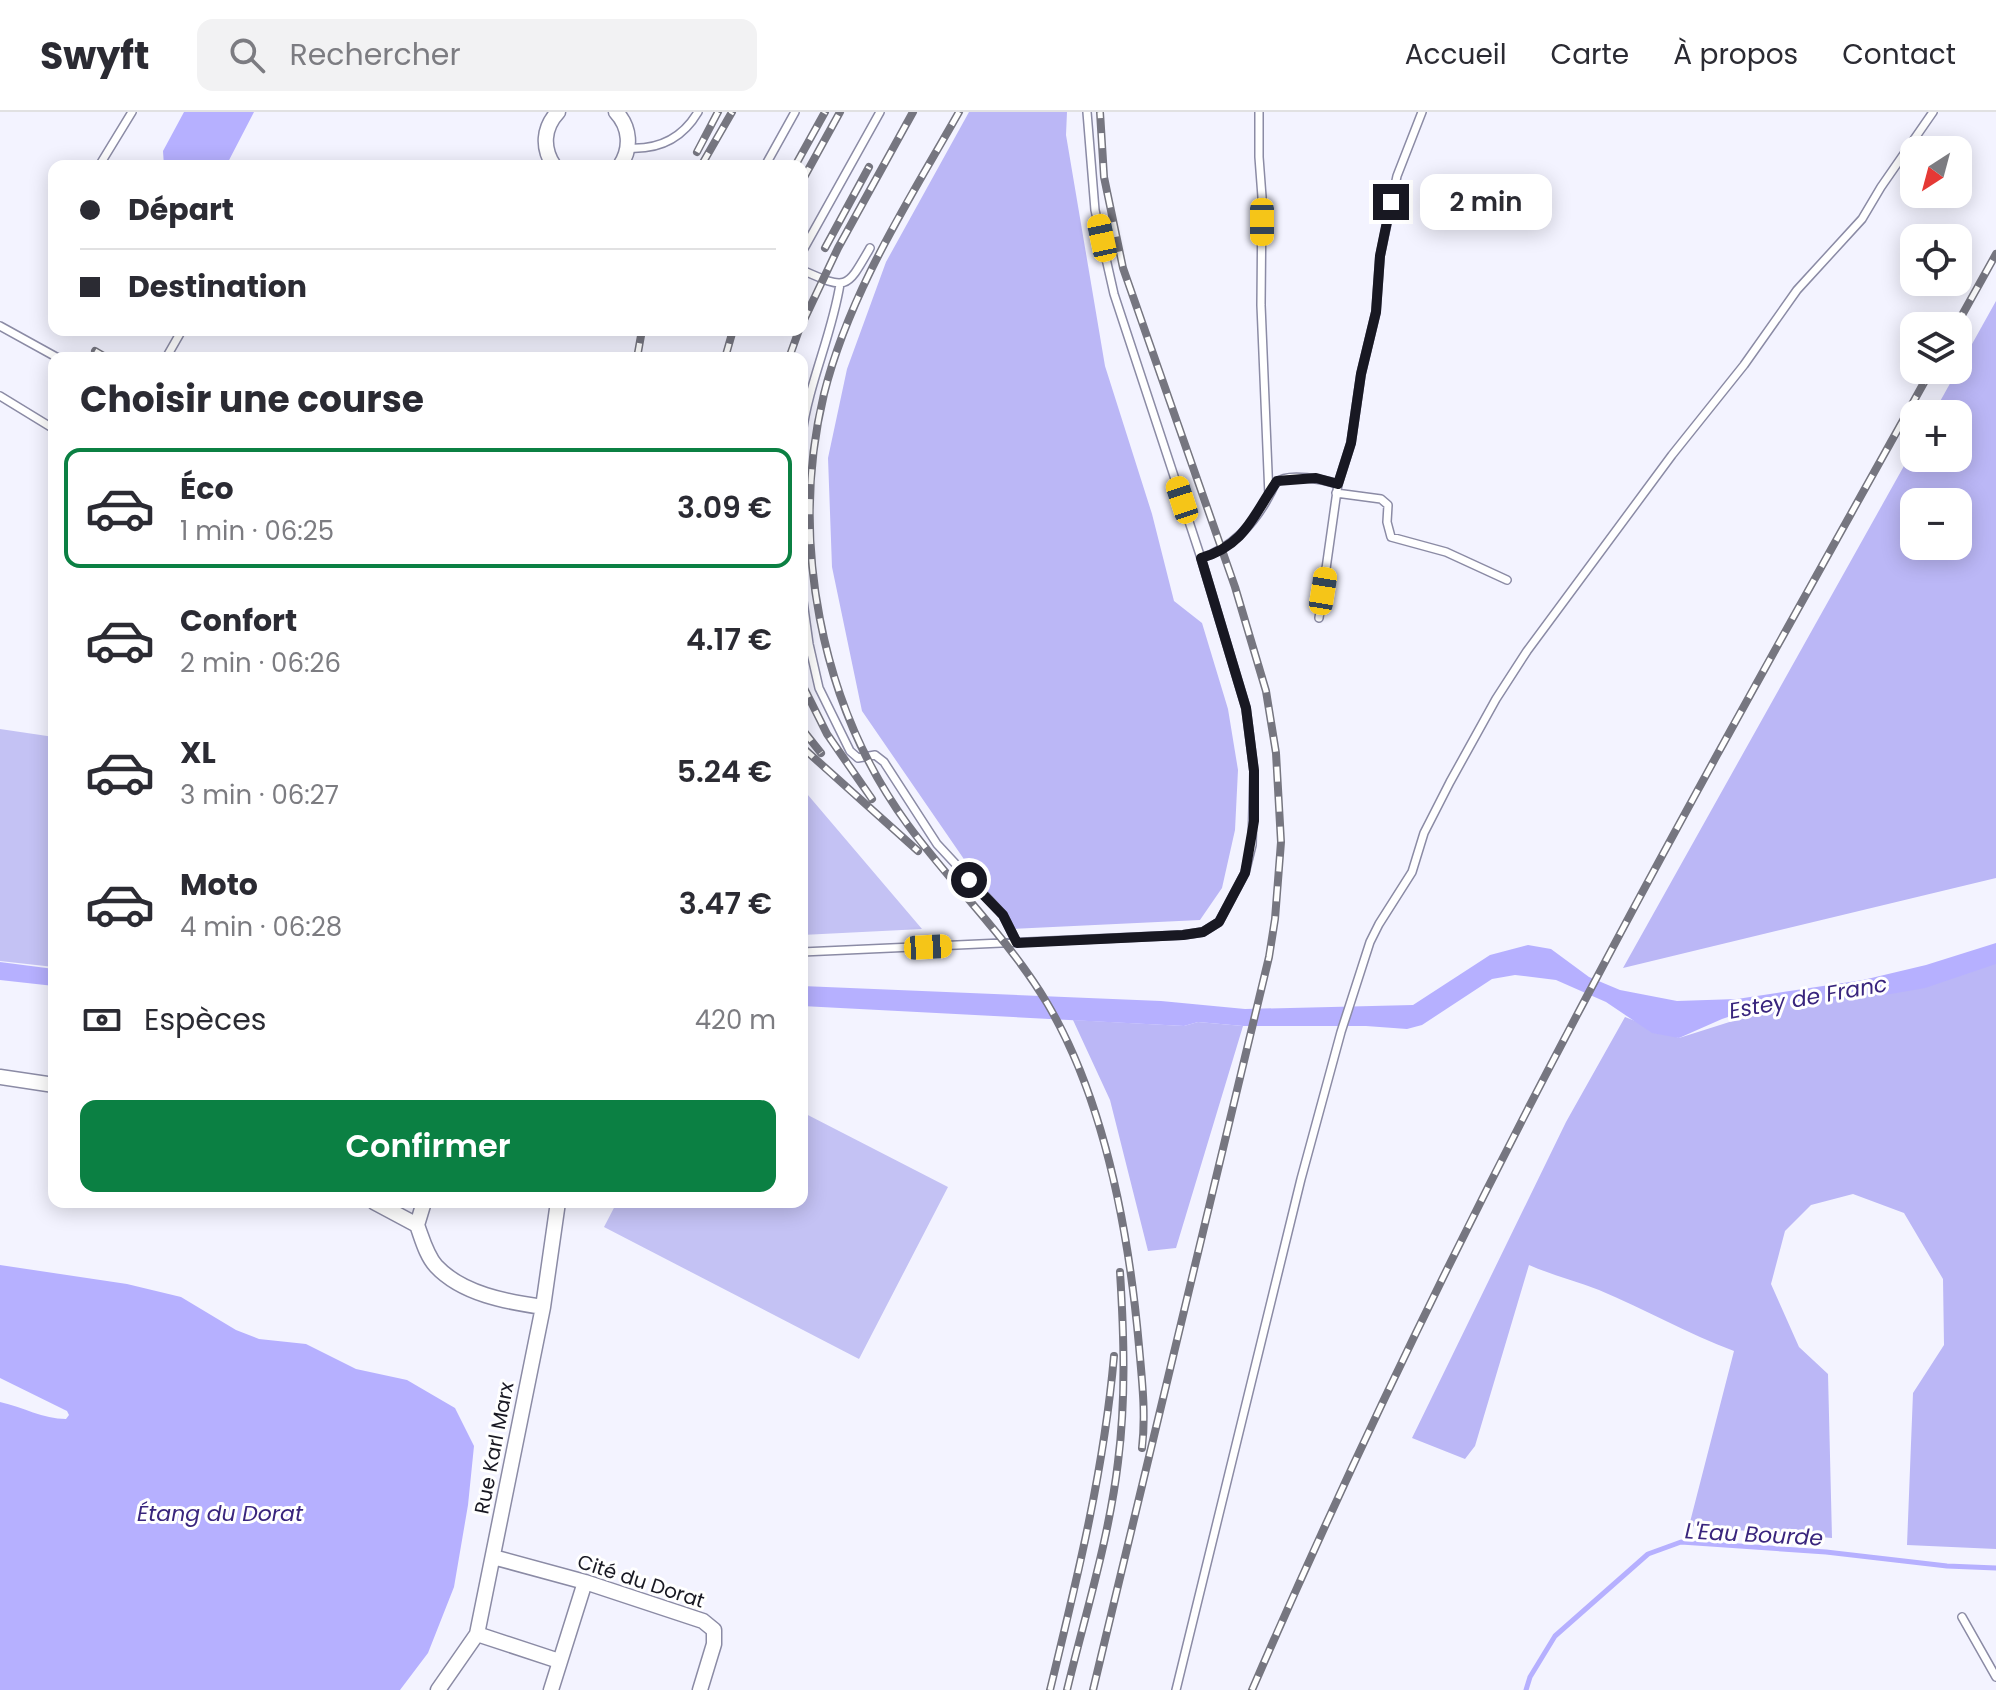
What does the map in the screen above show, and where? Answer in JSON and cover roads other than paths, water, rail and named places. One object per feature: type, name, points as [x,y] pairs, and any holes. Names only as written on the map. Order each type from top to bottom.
[{"type":"street","points":[[620,113],[626,126],[628,148],[623,160]]},
{"type":"street","points":[[550,114],[545,145],[550,160]]},
{"type":"street","points":[[0,1077],[48,1084]]},
{"type":"street","points":[[385,1208],[417,1225]]},
{"type":"street","points":[[422,1208],[417,1225],[428,1254],[447,1275],[505,1302],[543,1307]]},
{"type":"street","name":"Rue Karl Marx","points":[[438,1690],[477,1634],[543,1307],[557,1208]]},
{"type":"street","name":"Cité du Dorat","points":[[493,1557],[690,1615],[714,1630],[714,1644],[700,1690]]},
{"type":"street","points":[[551,1690],[585,1582]]},
{"type":"street","points":[[477,1634],[559,1661]]},
{"type":"lane","points":[[103,160],[132,112]]},
{"type":"lane","points":[[628,148],[663,146],[683,132],[698,112]]},
{"type":"lane","points":[[768,160],[795,112]]},
{"type":"lane","points":[[808,241],[880,112]]},
{"type":"lane","points":[[808,952],[1203,932],[1219,922],[1234,899],[1245,873],[1252,845],[1254,771],[1246,708],[1201,558],[1114,294],[1095,210],[1087,112]]},
{"type":"lane","points":[[1259,112],[1261,299],[1269,496]]},
{"type":"lane","points":[[1319,618],[1336,493],[1351,443],[1361,374],[1376,312],[1380,256],[1397,176],[1422,112]]},
{"type":"lane","points":[[1176,1690],[1301,1179],[1341,1032],[1370,942],[1412,872],[1424,833],[1450,782],[1496,699],[1527,651],[1744,365],[1797,290],[1862,219],[1933,112]]},
{"type":"lane","points":[[808,272],[840,284],[851,280],[870,248]]},
{"type":"lane","points":[[808,406],[840,284]]},
{"type":"lane","points":[[0,326],[48,352]]},
{"type":"lane","points":[[0,396],[48,425]]},
{"type":"lane","points":[[1201,558],[1229,545],[1254,519],[1274,485],[1283,479],[1316,478],[1338,484]]},
{"type":"lane","points":[[1336,493],[1381,499],[1388,505],[1387,522],[1391,537],[1446,552],[1507,580]]},
{"type":"lane","points":[[808,637],[819,688],[850,751],[858,758],[875,755],[884,762],[937,844],[1003,915],[1017,943]]},
{"type":"lane","points":[[1962,1617],[1996,1677]]},
{"type":"water","points":[[184,112],[254,112],[229,160],[164,160],[163,151]]},
{"type":"water","name":"Estey de Franc","points":[[1996,943],[1996,964],[1925,988],[1749,1010],[1679,1038],[1652,1033],[1606,1002],[1556,980],[1515,975],[1492,979],[1422,1025],[1407,1029],[1243,1026],[1198,1022],[1184,1026],[808,1006],[808,986],[1161,1001],[1245,1009],[1413,1005],[1490,955],[1528,945],[1551,949],[1589,977],[1620,990],[1677,1001],[1737,999],[1863,980],[1926,965]]},
{"type":"water","points":[[0,962],[48,968],[48,985],[0,980]]},
{"type":"water","name":"Étang du Dorat","points":[[0,1265],[127,1284],[181,1297],[236,1330],[259,1339],[306,1344],[356,1369],[407,1380],[455,1408],[474,1446],[454,1587],[428,1653],[400,1690],[0,1690],[0,1402],[49,1417],[66,1419],[69,1415],[67,1411],[0,1378]]},
{"type":"waterway","name":"L'Eau Bourde","points":[[1526,1690],[1530,1677],[1555,1636],[1648,1554],[1681,1542],[1996,1568]]},
{"type":"railway","points":[[697,152],[718,112]]},
{"type":"railway","points":[[704,160],[732,112]]},
{"type":"railway","points":[[798,160],[825,112]]},
{"type":"railway","points":[[808,170],[840,112]]},
{"type":"railway","points":[[808,311],[838,248],[913,112]]},
{"type":"railway","points":[[959,112],[864,284],[835,357],[824,394],[814,449],[810,506],[812,562],[820,619],[834,674],[853,727],[878,778],[908,825],[1032,979],[1067,1041],[1084,1082],[1111,1169],[1129,1259],[1142,1384],[1142,1448]]},
{"type":"railway","points":[[1093,1690],[1269,957],[1281,842],[1276,753],[1266,691],[1235,587],[1123,268],[1104,177],[1100,112]]},
{"type":"railway","points":[[825,248],[869,167]]},
{"type":"railway","points":[[1964,312],[1996,254]]},
{"type":"railway","points":[[638,352],[641,336]]},
{"type":"railway","points":[[727,352],[731,336]]},
{"type":"railway","points":[[791,352],[797,336]]},
{"type":"railway","points":[[1252,1690],[1371,1427],[1541,1083],[1713,762],[1923,384]]},
{"type":"railway","points":[[808,696],[827,734],[872,799]]},
{"type":"railway","points":[[808,737],[821,753]]},
{"type":"railway","points":[[808,752],[918,851]]},
{"type":"railway","points":[[1067,1690],[1103,1548],[1118,1462],[1124,1367],[1120,1272]]},
{"type":"railway","points":[[1050,1690],[1096,1483],[1114,1356]]}]
